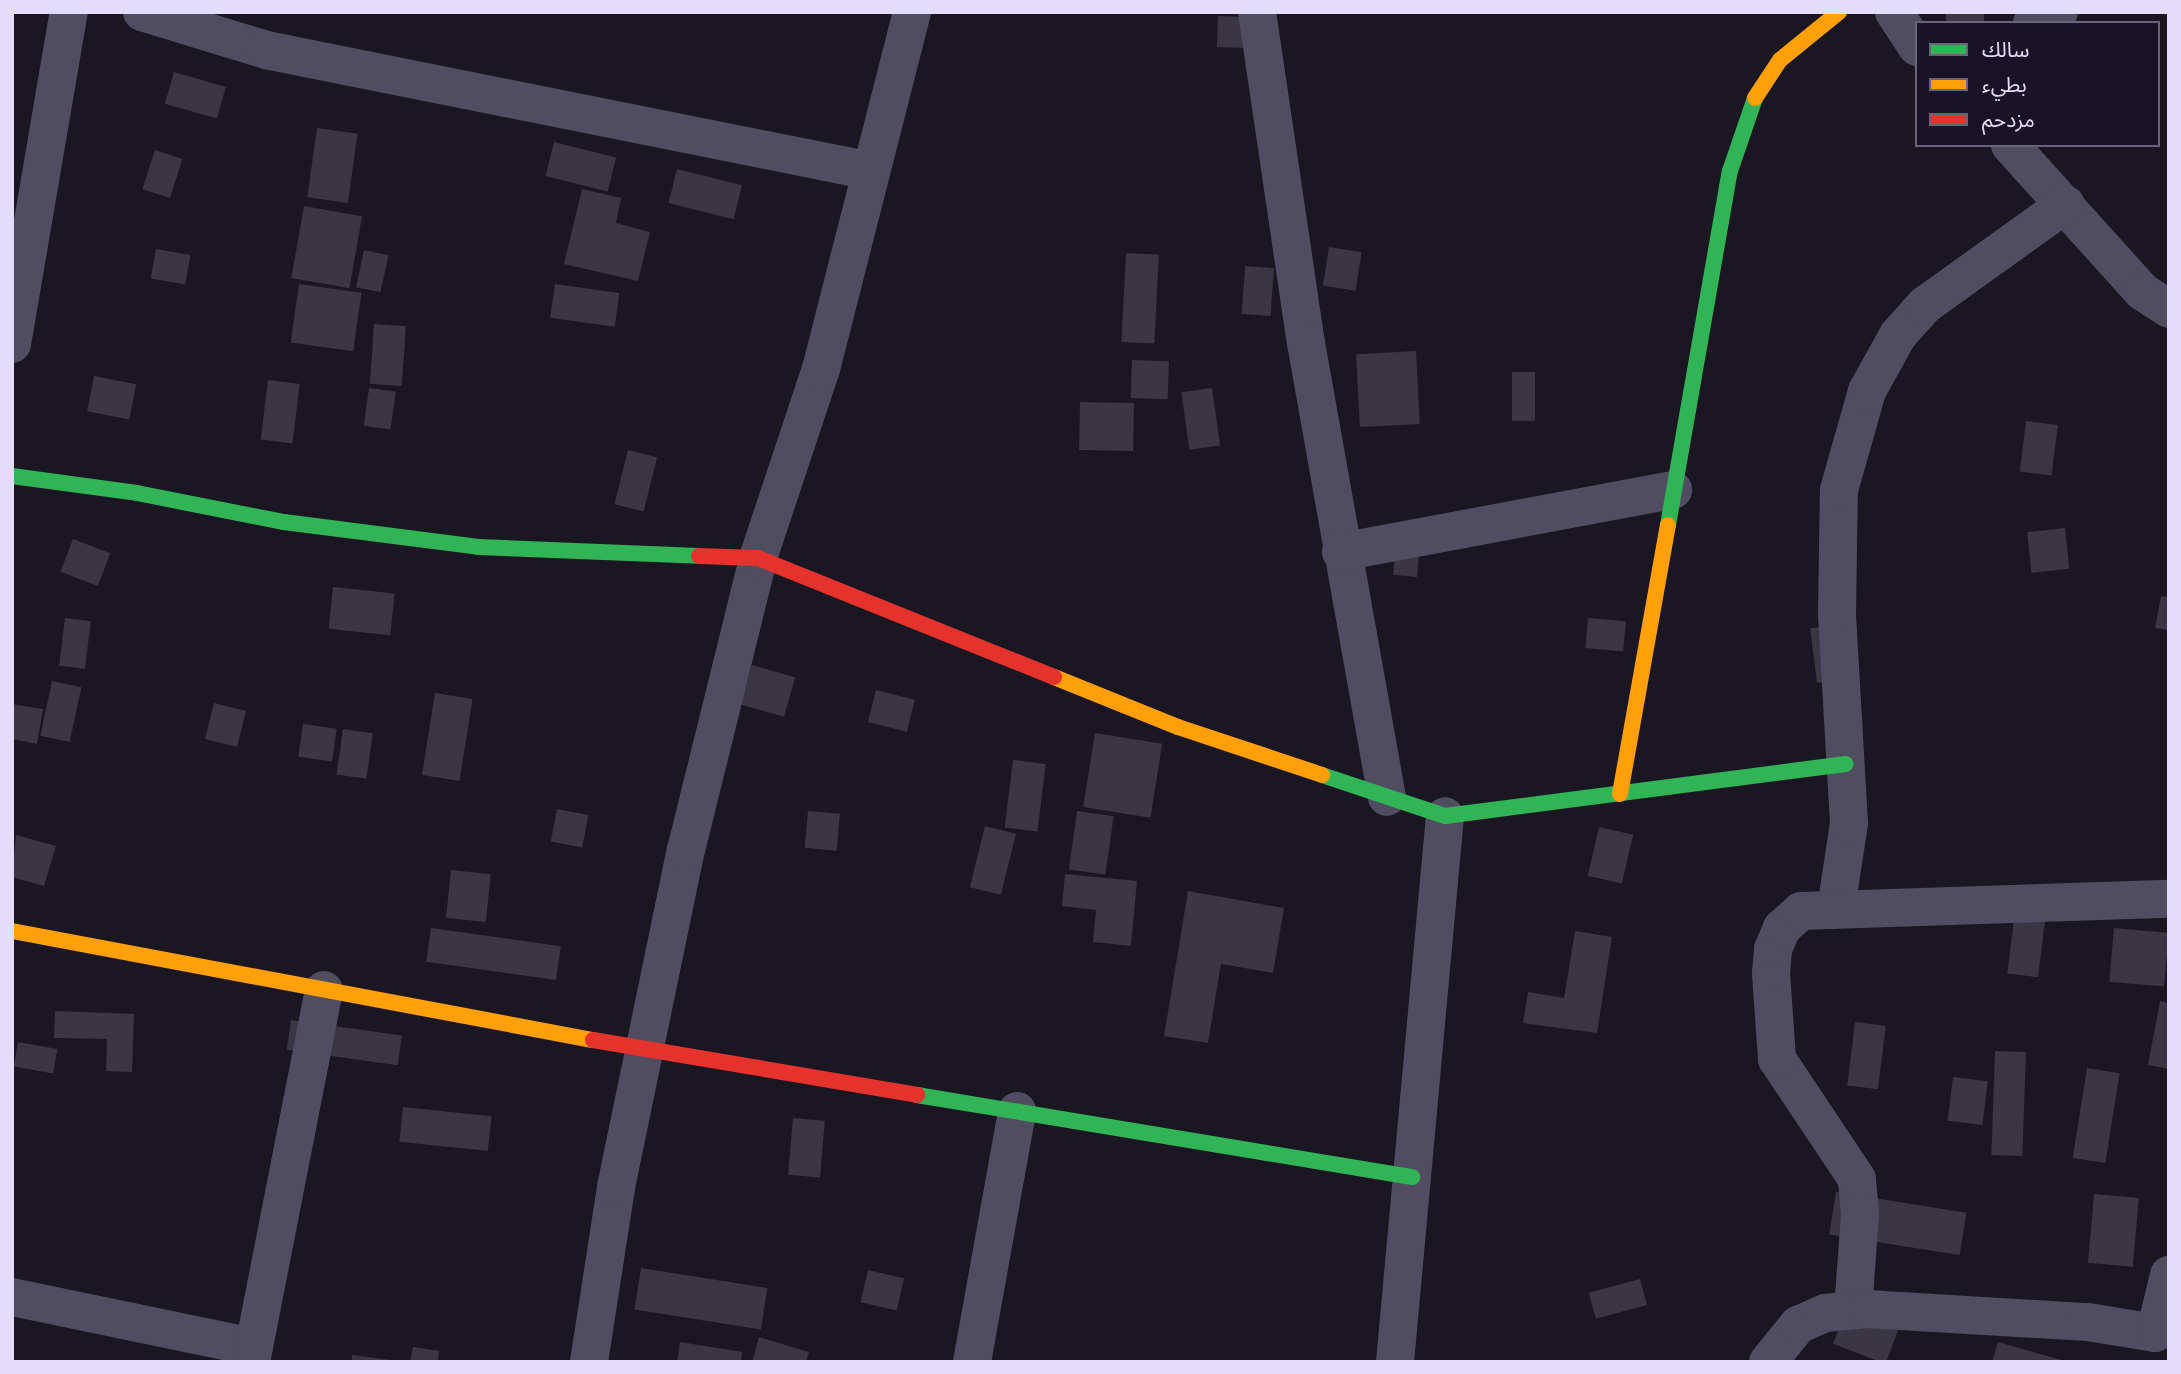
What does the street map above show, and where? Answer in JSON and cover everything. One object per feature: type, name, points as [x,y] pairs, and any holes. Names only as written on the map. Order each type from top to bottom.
[{"type":"street","points":[[12,344],[69,12]]},
{"type":"street","points":[[142,12],[266,50],[871,171]]},
{"type":"street","points":[[589,1362],[644,1050],[685,850],[758,558],[821,369],[912,12]]},
{"type":"street","points":[[1257,12],[1341,552],[1387,797]]},
{"type":"street","points":[[1620,794],[1730,171],[1748,109],[1780,60],[1839,12]]},
{"type":"street","points":[[1894,12],[1915,44]]},
{"type":"street","points":[[2037,21],[2059,12]]},
{"type":"street","points":[[2012,147],[2143,292],[2169,309]]},
{"type":"street","points":[[1836,909],[1849,823],[1837,612],[1839,490],[1867,391],[1898,335],[1925,305],[2066,204]]},
{"type":"street","points":[[12,476],[137,493],[284,522],[478,547],[758,558],[1178,727],[1446,816],[1846,764]]},
{"type":"street","points":[[1341,552],[1673,490]]},
{"type":"street","points":[[1395,1362],[1446,816]]},
{"type":"street","points":[[1853,1310],[1860,1214],[1857,1179],[1777,1059],[1770,973],[1773,949],[1782,928],[1801,911],[2169,899]]},
{"type":"street","points":[[12,931],[644,1050],[1412,1177]]},
{"type":"street","points":[[12,1297],[253,1354],[324,990]]},
{"type":"street","points":[[972,1362],[1017,1111]]},
{"type":"street","points":[[1768,1362],[1798,1325],[1825,1313],[1853,1310],[2088,1322],[2155,1333],[2169,1275]]},
{"type":"building","points":[[1946,12],[1984,12],[1984,21],[1946,21]]},
{"type":"building","points":[[1218,16],[1253,17],[1252,48],[1217,47]]},
{"type":"building","points":[[174,72],[226,87],[217,119],[165,104]]},
{"type":"building","points":[[317,128],[358,134],[348,203],[307,197]]},
{"type":"building","points":[[554,142],[616,157],[608,191],[546,176]]},
{"type":"building","points":[[155,150],[183,159],[170,198],[142,189]]},
{"type":"building","points":[[677,169],[742,185],[734,219],[669,203]]},
{"type":"building","points":[[582,189],[621,198],[616,223],[650,232],[638,281],[564,264]]},
{"type":"building","points":[[304,206],[362,216],[349,288],[291,278]]},
{"type":"building","points":[[1329,247],[1362,252],[1355,291],[1323,286]]},
{"type":"building","points":[[156,249],[190,255],[185,285],[151,279]]},
{"type":"building","points":[[364,250],[388,255],[381,292],[356,287]]},
{"type":"building","points":[[1126,253],[1159,255],[1154,344],[1121,342]]},
{"type":"building","points":[[1245,266],[1274,268],[1271,316],[1242,314]]},
{"type":"building","points":[[299,284],[361,293],[353,351],[291,342]]},
{"type":"building","points":[[555,284],[619,293],[615,327],[550,318]]},
{"type":"building","points":[[374,324],[406,326],[402,386],[370,384]]},
{"type":"building","points":[[1416,351],[1420,424],[1360,427],[1356,354]]},
{"type":"building","points":[[1132,360],[1169,361],[1168,399],[1131,398]]},
{"type":"building","points":[[1512,372],[1535,372],[1535,421],[1512,421]]},
{"type":"building","points":[[94,376],[136,384],[129,420],[87,411]]},
{"type":"building","points":[[268,380],[300,384],[292,443],[261,440]]},
{"type":"building","points":[[369,388],[396,392],[390,429],[364,426]]},
{"type":"building","points":[[1212,388],[1220,445],[1189,450],[1181,392]]},
{"type":"building","points":[[1080,402],[1134,403],[1133,451],[1079,450]]},
{"type":"building","points":[[2026,421],[2058,425],[2052,476],[2020,472]]},
{"type":"building","points":[[628,450],[657,457],[644,512],[614,504]]},
{"type":"building","points":[[2065,528],[2069,569],[2031,573],[2027,532]]},
{"type":"building","points":[[1397,530],[1421,532],[1417,577],[1393,575]]},
{"type":"building","points":[[73,539],[110,553],[98,586],[60,572]]},
{"type":"building","points":[[333,587],[395,593],[390,635],[329,629]]},
{"type":"building","points":[[2161,596],[2169,597],[2169,630],[2155,628]]},
{"type":"building","points":[[65,618],[91,621],[85,669],[59,666]]},
{"type":"building","points":[[1588,618],[1626,621],[1623,651],[1585,648]]},
{"type":"building","points":[[1836,625],[1843,680],[1817,683],[1810,628]]},
{"type":"building","points":[[752,665],[795,677],[784,717],[741,704]]},
{"type":"building","points":[[52,681],[81,687],[70,742],[40,736]]},
{"type":"building","points":[[876,690],[915,700],[907,732],[868,722]]},
{"type":"building","points":[[435,693],[473,699],[460,781],[422,775]]},
{"type":"building","points":[[214,703],[246,711],[237,747],[205,739]]},
{"type":"building","points":[[12,704],[43,709],[37,744],[12,739]]},
{"type":"building","points":[[303,724],[337,729],[332,761],[298,757]]},
{"type":"building","points":[[343,729],[373,733],[366,779],[337,775]]},
{"type":"building","points":[[1095,733],[1162,744],[1150,818],[1083,807]]},
{"type":"building","points":[[1013,760],[1046,764],[1037,832],[1005,827]]},
{"type":"building","points":[[557,809],[588,815],[582,847],[551,841]]},
{"type":"building","points":[[808,811],[840,814],[837,851],[805,848]]},
{"type":"building","points":[[1077,811],[1114,816],[1105,875],[1069,869]]},
{"type":"building","points":[[985,826],[1016,834],[1001,895],[970,887]]},
{"type":"building","points":[[1599,827],[1633,835],[1622,884],[1588,876]]},
{"type":"building","points":[[16,835],[56,846],[44,886],[12,877]]},
{"type":"building","points":[[451,870],[491,874],[486,922],[446,918]]},
{"type":"building","points":[[1065,874],[1137,881],[1131,946],[1093,942],[1096,910],[1062,906]]},
{"type":"building","points":[[1188,891],[1284,908],[1273,973],[1221,964],[1208,1043],[1164,1036]]},
{"type":"building","points":[[2015,911],[2046,915],[2038,977],[2007,974]]},
{"type":"building","points":[[431,928],[561,946],[556,980],[426,962]]},
{"type":"building","points":[[2114,928],[2169,933],[2164,987],[2109,982]]},
{"type":"building","points":[[1575,931],[1612,937],[1597,1033],[1523,1023],[1528,992],[1564,998]]},
{"type":"building","points":[[2160,1001],[2169,1003],[2169,1069],[2148,1065]]},
{"type":"building","points":[[55,1011],[134,1014],[132,1072],[106,1071],[107,1039],[54,1038]]},
{"type":"building","points":[[291,1020],[402,1036],[398,1065],[287,1050]]},
{"type":"building","points":[[1855,1022],[1886,1026],[1878,1089],[1847,1086]]},
{"type":"building","points":[[18,1042],[57,1049],[53,1074],[14,1067]]},
{"type":"building","points":[[1995,1051],[2026,1052],[2022,1156],[1991,1155]]},
{"type":"building","points":[[2087,1068],[2120,1073],[2105,1163],[2073,1158]]},
{"type":"building","points":[[1953,1077],[1988,1081],[1982,1125],[1948,1121]]},
{"type":"building","points":[[403,1107],[492,1116],[488,1151],[399,1142]]},
{"type":"building","points":[[793,1118],[825,1121],[820,1178],[788,1175]]},
{"type":"building","points":[[1836,1192],[1966,1213],[1960,1255],[1829,1234]]},
{"type":"building","points":[[2094,1194],[2139,1198],[2133,1267],[2088,1263]]},
{"type":"building","points":[[641,1268],[767,1288],[761,1330],[634,1309]]},
{"type":"building","points":[[868,1270],[904,1278],[897,1310],[861,1302]]},
{"type":"building","points":[[1640,1279],[1647,1305],[1596,1319],[1589,1293]]},
{"type":"building","points":[[1851,1297],[1903,1317],[1886,1362],[1833,1344]]},
{"type":"building","points":[[759,1337],[809,1352],[806,1362],[752,1362]]},
{"type":"building","points":[[680,1342],[742,1352],[741,1362],[677,1362]]},
{"type":"building","points":[[1998,1342],[2065,1361],[2065,1362],[1992,1362]]},
{"type":"building","points":[[413,1347],[439,1351],[438,1362],[410,1362]]},
{"type":"building","points":[[352,1355],[391,1360],[391,1362],[352,1362]]},
{"type":"traffic: fast","points":[[1668,525],[1730,171],[1755,98]]},
{"type":"traffic: fast","points":[[12,476],[137,493],[284,522],[478,547],[699,556]]},
{"type":"traffic: fast","points":[[1322,775],[1445,816],[1846,764]]},
{"type":"traffic: fast","points":[[917,1095],[1412,1177]]},
{"type":"traffic: slow","points":[[1755,98],[1780,60],[1839,12]]},
{"type":"traffic: slow","points":[[1620,794],[1668,525]]},
{"type":"traffic: slow","points":[[1054,677],[1178,727],[1322,775]]},
{"type":"traffic: slow","points":[[12,931],[593,1040]]},
{"type":"traffic: jam","points":[[699,556],[758,558],[1054,677]]},
{"type":"traffic: jam","points":[[593,1040],[917,1095]]}]
